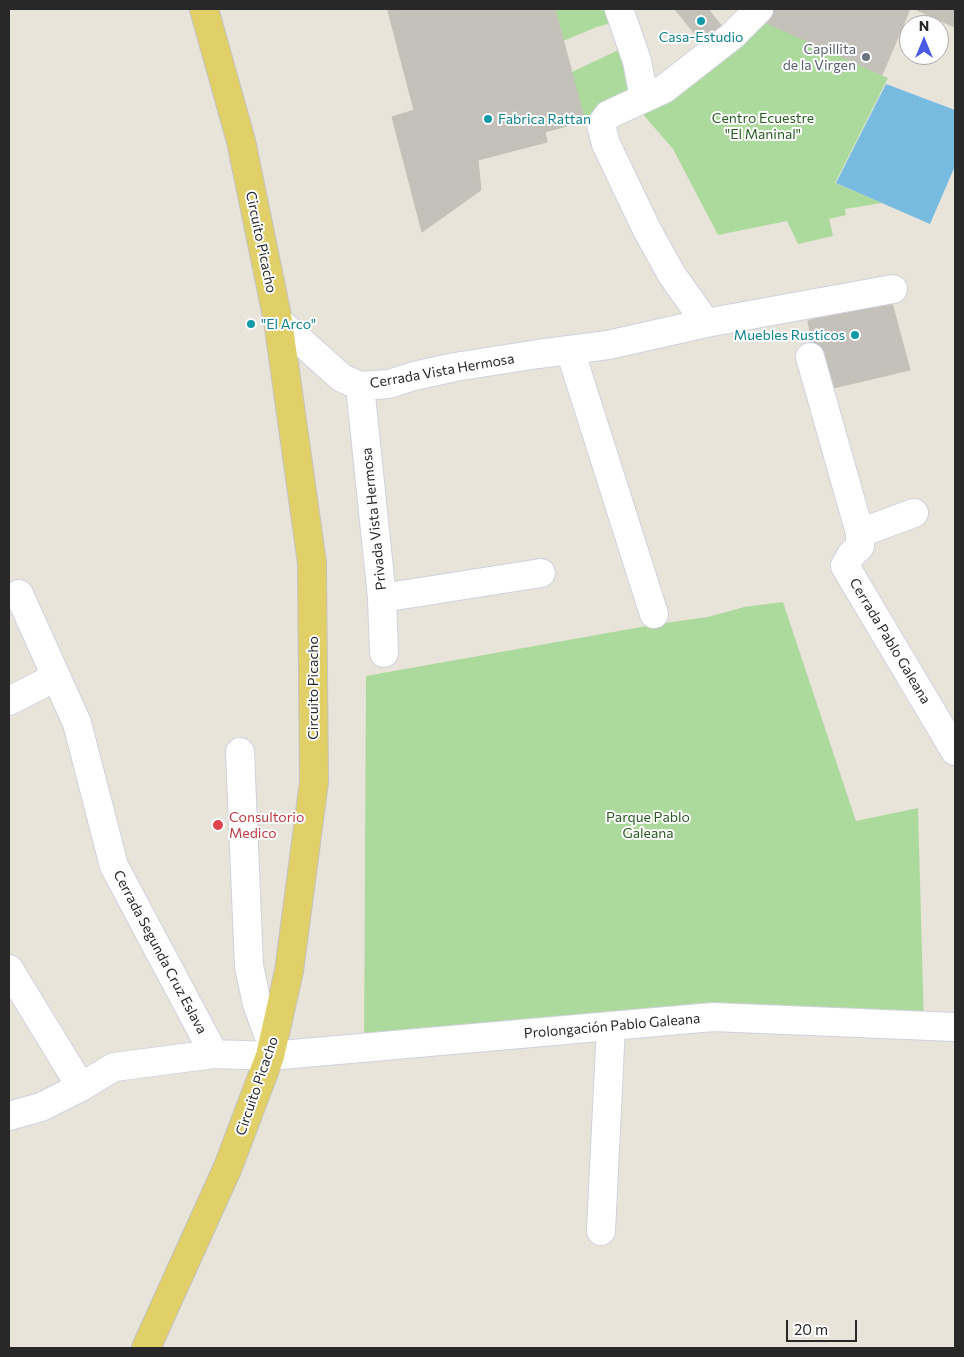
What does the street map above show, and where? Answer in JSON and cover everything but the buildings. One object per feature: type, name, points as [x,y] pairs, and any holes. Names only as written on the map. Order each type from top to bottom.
[{"type":"main road","name":"Circuito Picacho","points":[[146,1348],[228,1167],[271,1050],[289,971],[314,782],[312,563],[278,320],[241,141],[204,9]]},
{"type":"street","points":[[619,9],[637,61],[644,98]]},
{"type":"street","points":[[706,323],[672,274],[647,230],[606,144],[601,125],[608,115],[664,88],[732,36],[759,9]]},
{"type":"street","name":"Cerrada Vista Hermosa","points":[[278,320],[342,378],[360,386],[389,384],[456,367],[608,345],[706,323],[892,289]]},
{"type":"street","points":[[570,350],[654,614]]},
{"type":"street","points":[[810,357],[860,533],[914,512]]},
{"type":"street","name":"Privada Vista Hermosa","points":[[360,386],[382,598],[384,653]]},
{"type":"street","name":"Cerrada Pablo Galeana","points":[[860,533],[860,546],[845,566],[955,751]]},
{"type":"street","points":[[382,598],[541,573]]},
{"type":"street","name":"Cerrada Segunda Cruz Eslava","points":[[19,594],[77,723],[114,866],[214,1054]]},
{"type":"street","points":[[9,702],[56,677]]},
{"type":"street","points":[[240,752],[249,966],[256,1004],[271,1050]]},
{"type":"street","points":[[9,969],[81,1087]]},
{"type":"street","name":"Prolongación Pablo Galeana","points":[[9,1116],[41,1107],[81,1087],[114,1067],[214,1054],[713,1017],[955,1027]]},
{"type":"street","points":[[601,1231],[611,1026]]},
{"type":"green space","points":[[555,9],[619,9],[623,20],[597,27],[563,41]]},
{"type":"green space","name":"Centro Ecuestre \"El Maninal\"","points":[[762,21],[888,78],[835,183],[882,203],[845,209],[846,215],[829,219],[833,236],[798,244],[787,221],[718,235],[673,149],[634,104]]},
{"type":"green space","points":[[631,44],[644,98],[608,115],[585,121],[572,72]]},
{"type":"green space","name":"Parque Pablo Galeana","points":[[783,602],[856,821],[918,808],[924,1027],[713,1017],[364,1048],[366,676],[658,624],[708,617],[744,607]]},
{"type":"water","points":[[886,84],[955,110],[955,166],[930,224],[836,183]]},
{"type":"place","name":"Casa-Estudio","points":[[701,21]]},
{"type":"place","name":"Capillita de la Virgen","points":[[866,57]]},
{"type":"place","name":"Fabrica Rattan","points":[[488,119]]},
{"type":"place","name":"\"El Arco\"","points":[[251,324]]},
{"type":"place","name":"Muebles Rusticos","points":[[855,335]]},
{"type":"place","name":"Consultorio Medico","points":[[218,825]]}]
